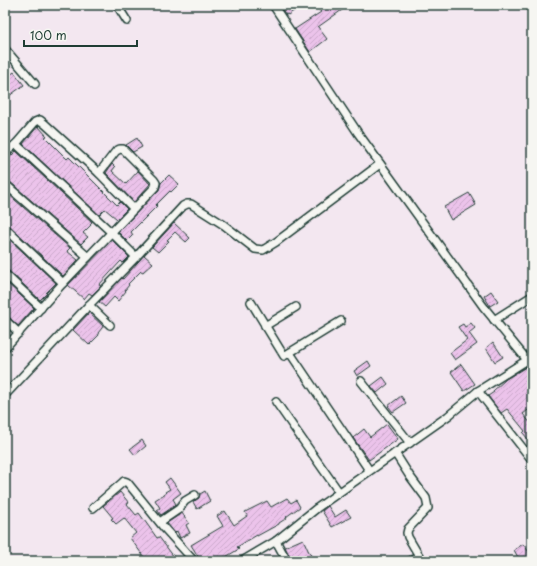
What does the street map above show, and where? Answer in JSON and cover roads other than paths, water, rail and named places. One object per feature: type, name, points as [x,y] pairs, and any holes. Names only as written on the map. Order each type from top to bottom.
[{"type":"street","points":[[117,5],[127,21]]},
{"type":"street","points":[[275,6],[380,164],[483,306],[529,358],[532,366]]},
{"type":"street","points":[[5,49],[35,84]]},
{"type":"street","points":[[5,153],[16,144],[35,122],[40,120],[99,172],[134,209]]},
{"type":"street","points":[[16,144],[112,233],[136,258]]},
{"type":"street","points":[[5,348],[88,257],[155,187],[156,183],[123,149],[116,152],[99,172]]},
{"type":"street","points":[[5,394],[89,305],[136,258],[183,206],[191,204],[224,225],[255,249],[263,250],[276,242],[380,164]]},
{"type":"street","points":[[5,184],[88,257]]},
{"type":"street","points":[[5,228],[64,283]]},
{"type":"street","points":[[5,274],[41,308]]},
{"type":"street","points":[[494,320],[532,296]]},
{"type":"street","points":[[251,302],[284,356],[341,321]]},
{"type":"street","points":[[89,305],[110,325]]},
{"type":"street","points":[[265,326],[296,307]]},
{"type":"street","points":[[5,320],[19,333]]},
{"type":"street","points":[[290,353],[369,470]]},
{"type":"street","points":[[242,561],[276,541],[317,508],[369,470],[448,416],[478,391],[529,358]]},
{"type":"street","points":[[361,381],[410,443]]},
{"type":"street","points":[[478,391],[532,460]]},
{"type":"street","points":[[276,402],[339,492]]},
{"type":"street","points":[[395,453],[426,498],[428,504],[428,508],[408,528],[408,537],[420,558],[410,561]]},
{"type":"street","points":[[92,508],[124,481],[128,482],[194,561]]},
{"type":"street","points":[[160,522],[179,509],[185,501],[195,495]]},
{"type":"street","points":[[276,541],[287,561]]}]
